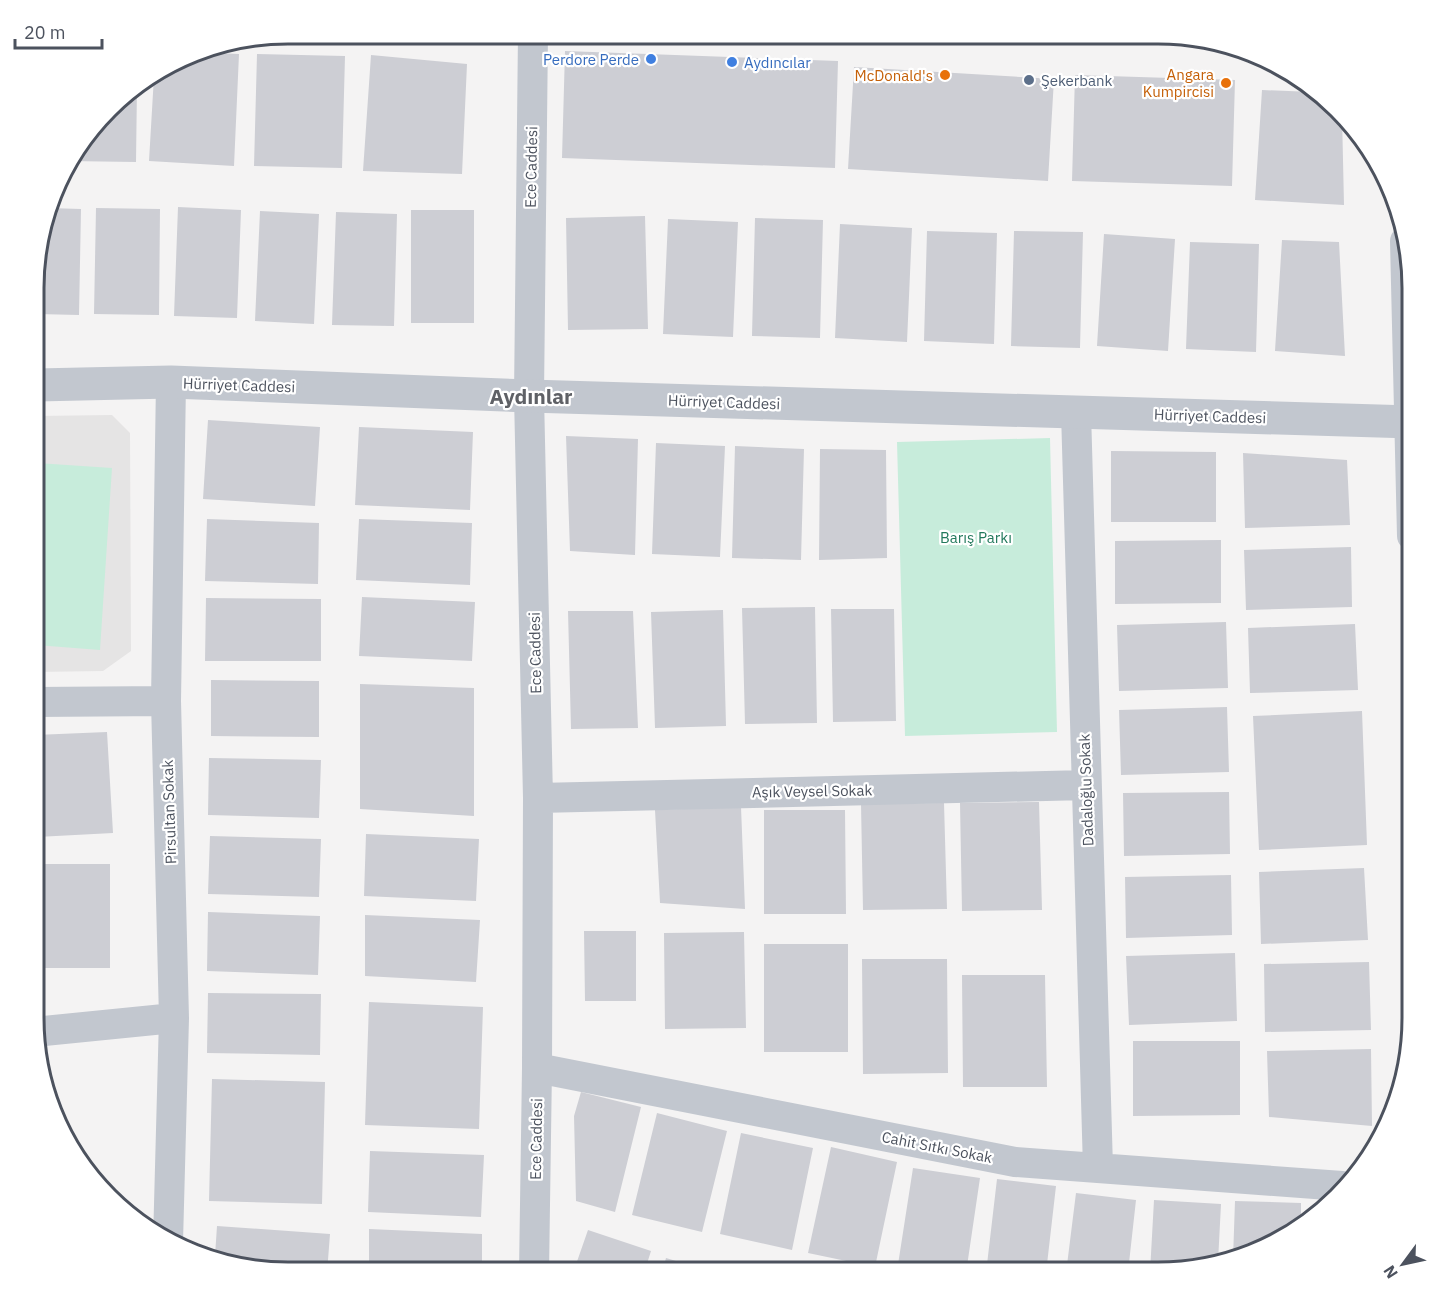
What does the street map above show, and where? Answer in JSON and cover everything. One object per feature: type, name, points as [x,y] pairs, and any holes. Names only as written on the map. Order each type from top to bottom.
[{"type":"street","name":"Ece Caddesi","points":[[533,44],[529,396],[538,798],[534,1262]]},
{"type":"street","name":"Hürriyet Caddesi","points":[[44,385],[171,382],[529,396],[1402,422]]},
{"type":"street","name":"Pirsultan Sokak","points":[[168,1232],[174,1018],[166,701],[171,382]]},
{"type":"street","name":"Dadaloğlu Sokak","points":[[1076,412],[1098,1168]]},
{"type":"street","points":[[44,702],[166,701]]},
{"type":"street","name":"Aşık Veysel Sokak","points":[[538,798],[1086,785]]},
{"type":"street","points":[[44,1031],[174,1018]]},
{"type":"street","name":"Cahit Sıtkı Sokak","points":[[537,1068],[1015,1162],[1335,1185]]},
{"type":"shaded area","points":[[112,415],[130,433],[131,651],[103,671],[44,672],[44,416]]},
{"type":"green space","name":"Barış Parkı","points":[[1050,438],[1057,732],[905,736],[897,442]]},
{"type":"green space","points":[[44,463],[112,468],[100,650],[44,646]]},
{"type":"building","points":[[565,51],[838,61],[835,168],[562,158]]},
{"type":"building","points":[[220,53],[239,54],[234,166],[149,161],[154,84],[165,76],[209,56]]},
{"type":"building","points":[[257,54],[345,56],[342,168],[254,166]]},
{"type":"building","points":[[371,55],[467,64],[462,174],[363,171]]},
{"type":"building","points":[[854,67],[1054,79],[1048,181],[848,169]]},
{"type":"building","points":[[1075,75],[1235,80],[1232,186],[1072,181]]},
{"type":"building","points":[[1262,90],[1303,92],[1342,129],[1344,205],[1255,200]]},
{"type":"building","points":[[137,96],[136,162],[79,161],[104,127]]},
{"type":"building","points":[[178,207],[241,210],[237,318],[174,316]]},
{"type":"building","points":[[56,208],[81,209],[79,315],[44,314],[44,271],[48,240]]},
{"type":"building","points":[[96,208],[160,209],[159,315],[94,314]]},
{"type":"building","points":[[411,210],[474,210],[474,323],[411,323]]},
{"type":"building","points":[[260,211],[319,214],[314,324],[255,321]]},
{"type":"building","points":[[336,212],[397,214],[394,326],[332,325]]},
{"type":"building","points":[[645,216],[648,329],[568,330],[566,218]]},
{"type":"building","points":[[755,218],[823,220],[820,338],[752,336]]},
{"type":"building","points":[[668,219],[738,222],[733,337],[663,334]]},
{"type":"building","points":[[840,224],[912,228],[907,342],[835,338]]},
{"type":"building","points":[[927,231],[997,233],[994,344],[924,341]]},
{"type":"building","points":[[1014,231],[1083,232],[1080,348],[1011,346]]},
{"type":"building","points":[[1104,234],[1175,239],[1168,351],[1097,346]]},
{"type":"building","points":[[1282,240],[1339,242],[1345,356],[1275,351]]},
{"type":"building","points":[[1190,242],[1259,244],[1256,352],[1186,349]]},
{"type":"building","points":[[208,420],[320,427],[315,506],[203,499]]},
{"type":"building","points":[[359,427],[473,432],[470,510],[355,505]]},
{"type":"building","points":[[566,436],[638,439],[635,555],[570,551]]},
{"type":"building","points":[[656,443],[725,446],[720,557],[652,554]]},
{"type":"building","points":[[735,446],[804,449],[801,560],[732,558]]},
{"type":"building","points":[[820,449],[886,450],[887,558],[819,560]]},
{"type":"building","points":[[1111,451],[1216,452],[1216,522],[1111,522]]},
{"type":"building","points":[[1243,453],[1347,460],[1350,525],[1245,528]]},
{"type":"building","points":[[207,519],[319,523],[318,584],[205,581]]},
{"type":"building","points":[[359,519],[472,523],[470,585],[356,580]]},
{"type":"building","points":[[1221,540],[1221,603],[1115,604],[1115,541]]},
{"type":"building","points":[[1351,547],[1352,607],[1246,610],[1244,550]]},
{"type":"building","points":[[362,597],[475,602],[472,661],[359,656]]},
{"type":"building","points":[[206,598],[321,599],[321,661],[205,661]]},
{"type":"building","points":[[815,607],[817,723],[745,724],[742,608]]},
{"type":"building","points":[[831,609],[894,609],[896,721],[833,722]]},
{"type":"building","points":[[723,610],[726,726],[655,728],[651,612]]},
{"type":"building","points":[[568,611],[633,611],[638,728],[571,729]]},
{"type":"building","points":[[1226,622],[1228,688],[1119,691],[1117,625]]},
{"type":"building","points":[[1355,624],[1358,690],[1250,693],[1248,628]]},
{"type":"building","points":[[211,680],[319,681],[319,737],[211,736]]},
{"type":"building","points":[[360,684],[474,688],[474,816],[360,809]]},
{"type":"building","points":[[1227,707],[1229,772],[1121,775],[1119,710]]},
{"type":"building","points":[[1362,711],[1367,845],[1259,850],[1253,716]]},
{"type":"building","points":[[107,732],[113,833],[44,837],[44,735]]},
{"type":"building","points":[[209,758],[321,760],[319,818],[208,815]]},
{"type":"building","points":[[1229,792],[1230,854],[1124,856],[1123,793]]},
{"type":"building","points":[[1039,802],[1042,910],[962,911],[960,803]]},
{"type":"building","points":[[944,803],[947,909],[863,910],[861,804]]},
{"type":"building","points":[[741,807],[745,909],[660,903],[655,810]]},
{"type":"building","points":[[764,810],[845,810],[846,914],[764,914]]},
{"type":"building","points":[[366,834],[479,839],[476,901],[364,896]]},
{"type":"building","points":[[210,836],[321,839],[319,897],[208,894]]},
{"type":"building","points":[[44,864],[110,864],[110,968],[44,968]]},
{"type":"building","points":[[1364,868],[1368,940],[1261,944],[1259,872]]},
{"type":"building","points":[[1231,875],[1232,935],[1126,938],[1125,877]]},
{"type":"building","points":[[208,912],[320,916],[318,975],[207,971]]},
{"type":"building","points":[[365,915],[480,920],[476,982],[365,976]]},
{"type":"building","points":[[584,931],[636,931],[636,1001],[585,1001]]},
{"type":"building","points":[[744,932],[746,1028],[665,1029],[664,933]]},
{"type":"building","points":[[764,944],[848,944],[848,1052],[764,1052]]},
{"type":"building","points":[[1235,953],[1237,1021],[1129,1025],[1126,956]]},
{"type":"building","points":[[862,959],[947,959],[948,1073],[863,1074]]},
{"type":"building","points":[[1369,962],[1371,1030],[1265,1032],[1264,964]]},
{"type":"building","points":[[962,975],[1045,975],[1047,1087],[963,1087]]},
{"type":"building","points":[[208,993],[321,994],[320,1055],[207,1053]]},
{"type":"building","points":[[369,1002],[483,1007],[479,1129],[365,1125]]},
{"type":"building","points":[[1133,1041],[1240,1041],[1240,1115],[1133,1116]]},
{"type":"building","points":[[1371,1049],[1372,1126],[1269,1117],[1267,1051]]},
{"type":"building","points":[[212,1079],[325,1082],[322,1204],[209,1201]]},
{"type":"building","points":[[581,1092],[641,1107],[615,1212],[576,1201],[574,1116]]},
{"type":"building","points":[[657,1113],[727,1131],[702,1232],[632,1215]]},
{"type":"building","points":[[741,1133],[813,1148],[792,1250],[720,1234]]},
{"type":"building","points":[[831,1147],[897,1162],[876,1262],[851,1262],[808,1253]]},
{"type":"building","points":[[370,1151],[484,1155],[481,1217],[368,1212]]},
{"type":"building","points":[[913,1168],[980,1178],[968,1262],[898,1262]]},
{"type":"building","points":[[997,1179],[1056,1186],[1047,1262],[987,1262]]},
{"type":"building","points":[[1076,1193],[1136,1200],[1129,1262],[1067,1262]]},
{"type":"building","points":[[1154,1200],[1221,1204],[1218,1255],[1174,1262],[1151,1262]]},
{"type":"building","points":[[1235,1201],[1301,1203],[1301,1215],[1280,1230],[1233,1251]]},
{"type":"building","points":[[217,1226],[330,1234],[328,1262],[271,1262],[215,1252]]},
{"type":"building","points":[[369,1229],[482,1234],[482,1262],[369,1262]]},
{"type":"building","points":[[588,1230],[651,1251],[648,1262],[577,1262]]},
{"type":"building","points":[[666,1258],[679,1262],[665,1262]]},
{"type":"place","name":"Perdore Perde","points":[[651,59]]},
{"type":"place","name":"Aydıncılar","points":[[732,62]]},
{"type":"place","name":"McDonald's","points":[[945,75]]},
{"type":"place","name":"Şekerbank","points":[[1029,80]]},
{"type":"place","name":"Angara Kumpircisi","points":[[1226,83]]},
{"type":"district","name":"Aydınlar","points":[[531,396]]}]
